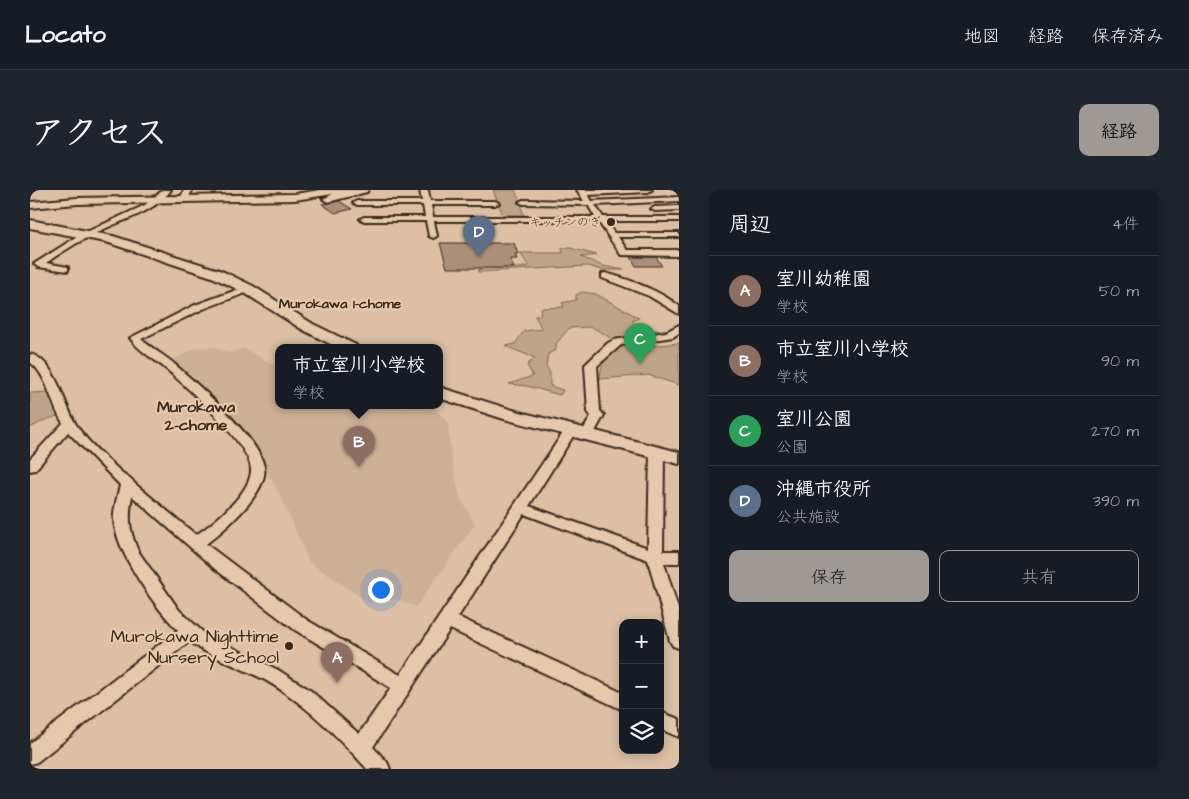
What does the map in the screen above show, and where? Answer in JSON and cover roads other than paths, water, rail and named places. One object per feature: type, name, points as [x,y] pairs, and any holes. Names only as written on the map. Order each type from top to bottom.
[{"type":"street","points":[[245,197],[295,197],[340,190]]},
{"type":"street","points":[[30,206],[164,195],[314,201],[340,197],[363,190]]},
{"type":"street","points":[[424,190],[433,236]]},
{"type":"street","points":[[582,192],[648,190]]},
{"type":"street","points":[[671,190],[679,199]]},
{"type":"street","points":[[582,192],[624,253],[679,253]]},
{"type":"street","points":[[65,270],[38,264],[53,253],[88,234],[145,208],[164,195]]},
{"type":"street","points":[[529,219],[524,210],[522,199],[592,207],[679,208]]},
{"type":"street","points":[[592,207],[679,199]]},
{"type":"street","points":[[357,203],[427,203],[494,200],[502,219]]},
{"type":"street","points":[[364,219],[679,219]]},
{"type":"street","points":[[30,224],[88,234],[200,268],[248,289],[308,327],[342,344]]},
{"type":"street","points":[[613,236],[679,235]]},
{"type":"street","points":[[605,276],[644,290],[670,303],[679,311]]},
{"type":"street","points":[[196,543],[220,526],[241,502],[254,481],[258,469],[249,450],[209,403],[167,364],[135,338],[199,307],[248,289]]},
{"type":"street","points":[[361,748],[521,508],[579,432],[598,415],[594,412],[591,366],[612,345],[618,342],[669,335],[679,328]]},
{"type":"street","points":[[30,357],[42,366],[69,424],[84,442],[196,543],[221,565],[301,625],[403,686]]},
{"type":"street","points":[[443,393],[481,407],[679,458]]},
{"type":"street","points":[[30,467],[69,424]]},
{"type":"street","points":[[657,452],[655,557],[679,642]]},
{"type":"street","points":[[127,482],[121,520],[131,553],[172,615],[199,639],[272,674],[303,696],[361,748],[380,769]]},
{"type":"street","points":[[521,508],[655,557],[679,557]]},
{"type":"street","points":[[448,620],[619,700]]},
{"type":"street","points":[[30,755],[190,631]]},
{"type":"street","points":[[664,722],[679,728]]},
{"type":"place","name":"キッチンのぎ","points":[[611,222]]},
{"type":"place","name":"沖縄市役所","points":[[479,257]]},
{"type":"place","name":"室川公園","points":[[640,364]]},
{"type":"place","name":"市立室川小学校","points":[[359,467]]},
{"type":"place","name":"Murokawa Nighttime Nursery School","points":[[289,646]]},
{"type":"place","name":"室川幼稚園","points":[[337,683]]},
{"type":"district","name":"Murokawa 1-chome","points":[[340,303]]},
{"type":"district","name":"Murokawa 2-chome","points":[[196,415]]}]
